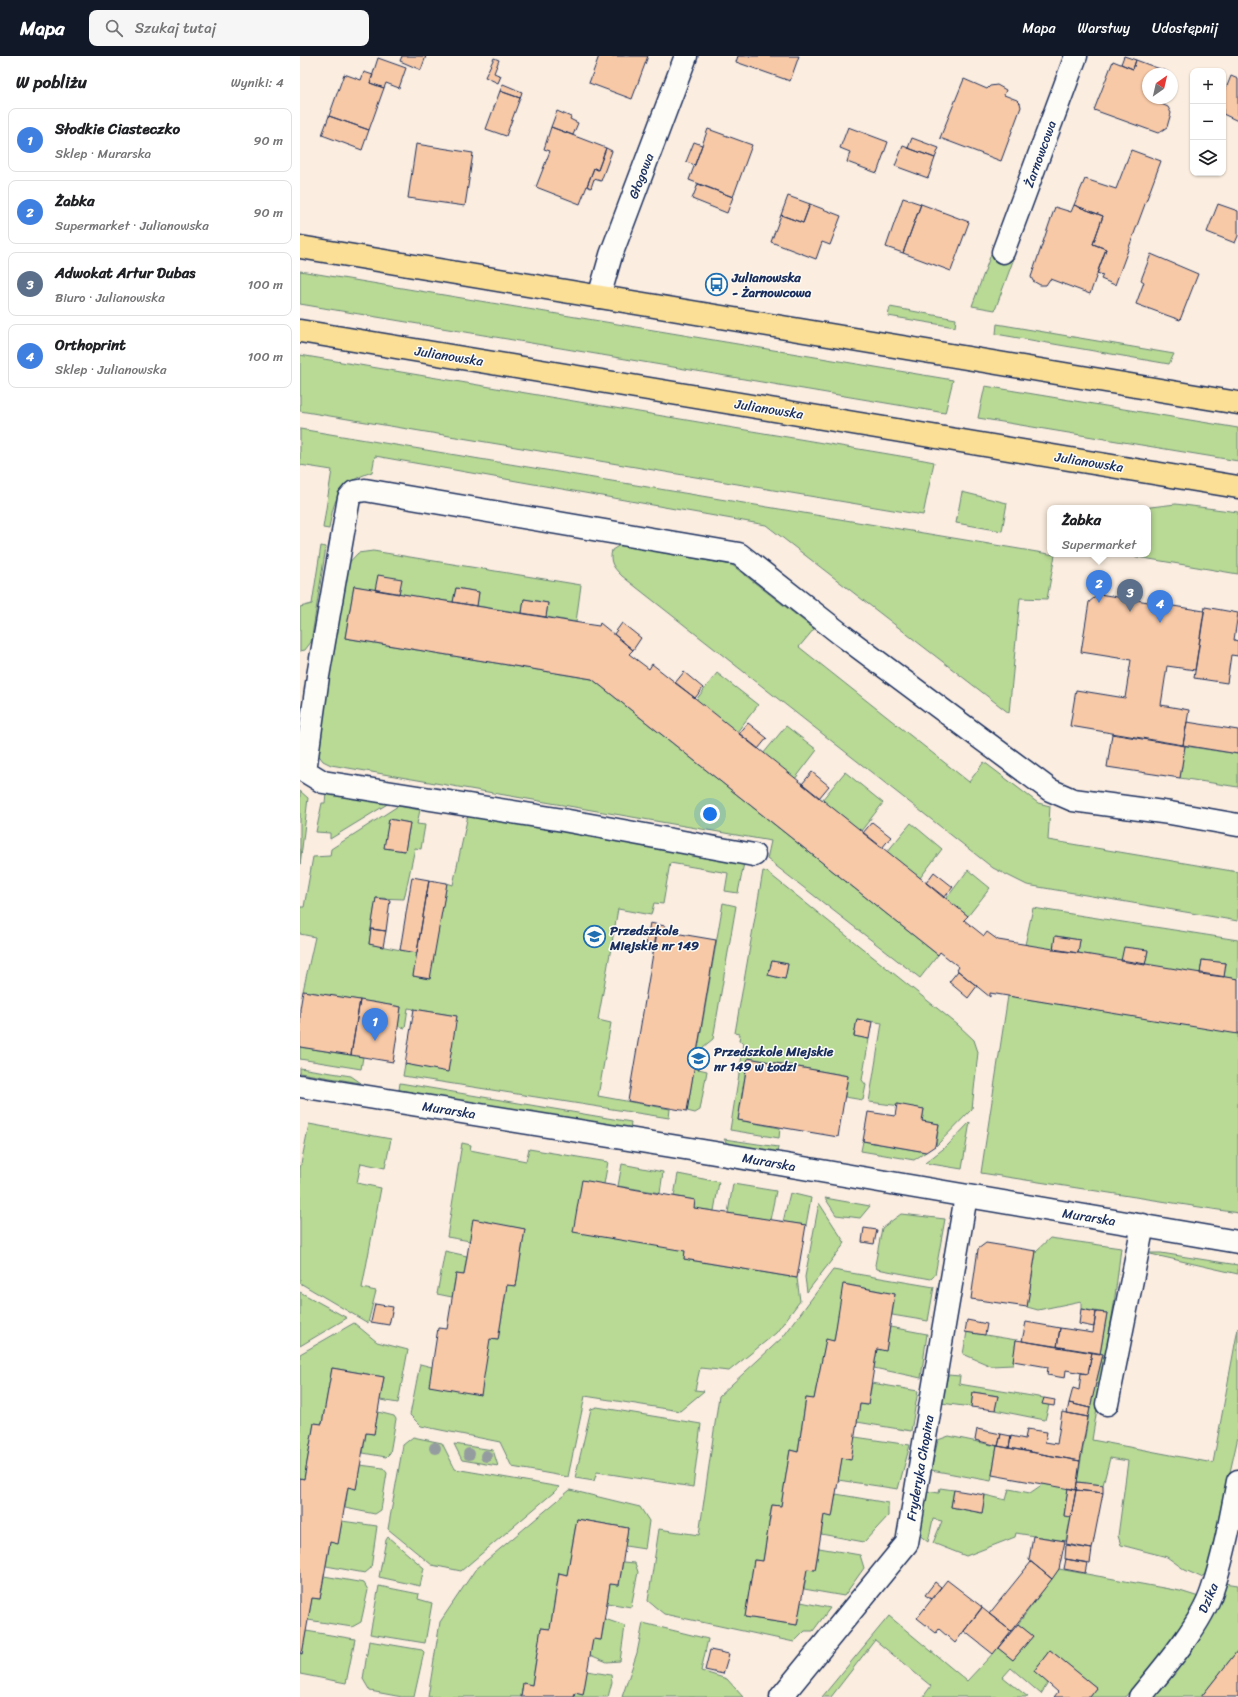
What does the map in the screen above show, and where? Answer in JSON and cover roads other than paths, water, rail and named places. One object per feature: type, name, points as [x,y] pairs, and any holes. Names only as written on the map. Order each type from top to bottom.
[{"type":"main road","points":[[300,247],[1238,403]]},
{"type":"main road","name":"Julianowska","points":[[300,331],[1238,487]]},
{"type":"street","name":"Głogowa","points":[[599,297],[611,255],[686,56]]},
{"type":"street","name":"Żarnowcowa","points":[[1003,252],[1076,56]]},
{"type":"street","points":[[754,855],[563,820],[323,782],[305,771],[309,674],[349,498],[354,492],[365,490],[739,554],[842,634],[1050,790],[1073,800],[1170,813],[1238,825]]},
{"type":"street","name":"Murarska","points":[[300,1086],[710,1152],[1238,1242]]},
{"type":"street","name":"Fryderyka Chopina","points":[[781,1697],[907,1543],[966,1196]]},
{"type":"street","points":[[1107,1404],[1143,1226]]},
{"type":"street","name":"Dzika","points":[[1140,1697],[1168,1663],[1198,1619],[1212,1592],[1225,1543],[1238,1481]]},
{"type":"place","name":"Julianowska - Żarnowcowa","points":[[716,284]]},
{"type":"place","name":"Żabka","points":[[1099,603]]},
{"type":"place","name":"Adwokat Artur Dubas","points":[[1130,612]]},
{"type":"place","name":"Orthoprint","points":[[1160,623]]},
{"type":"place","name":"Przedszkole Miejskie nr 149","points":[[594,937]]},
{"type":"place","name":"Słodkie Ciasteczko","points":[[375,1041]]},
{"type":"place","name":"Przedszkole Miejskie nr 149 w Łodzi","points":[[698,1058]]}]
